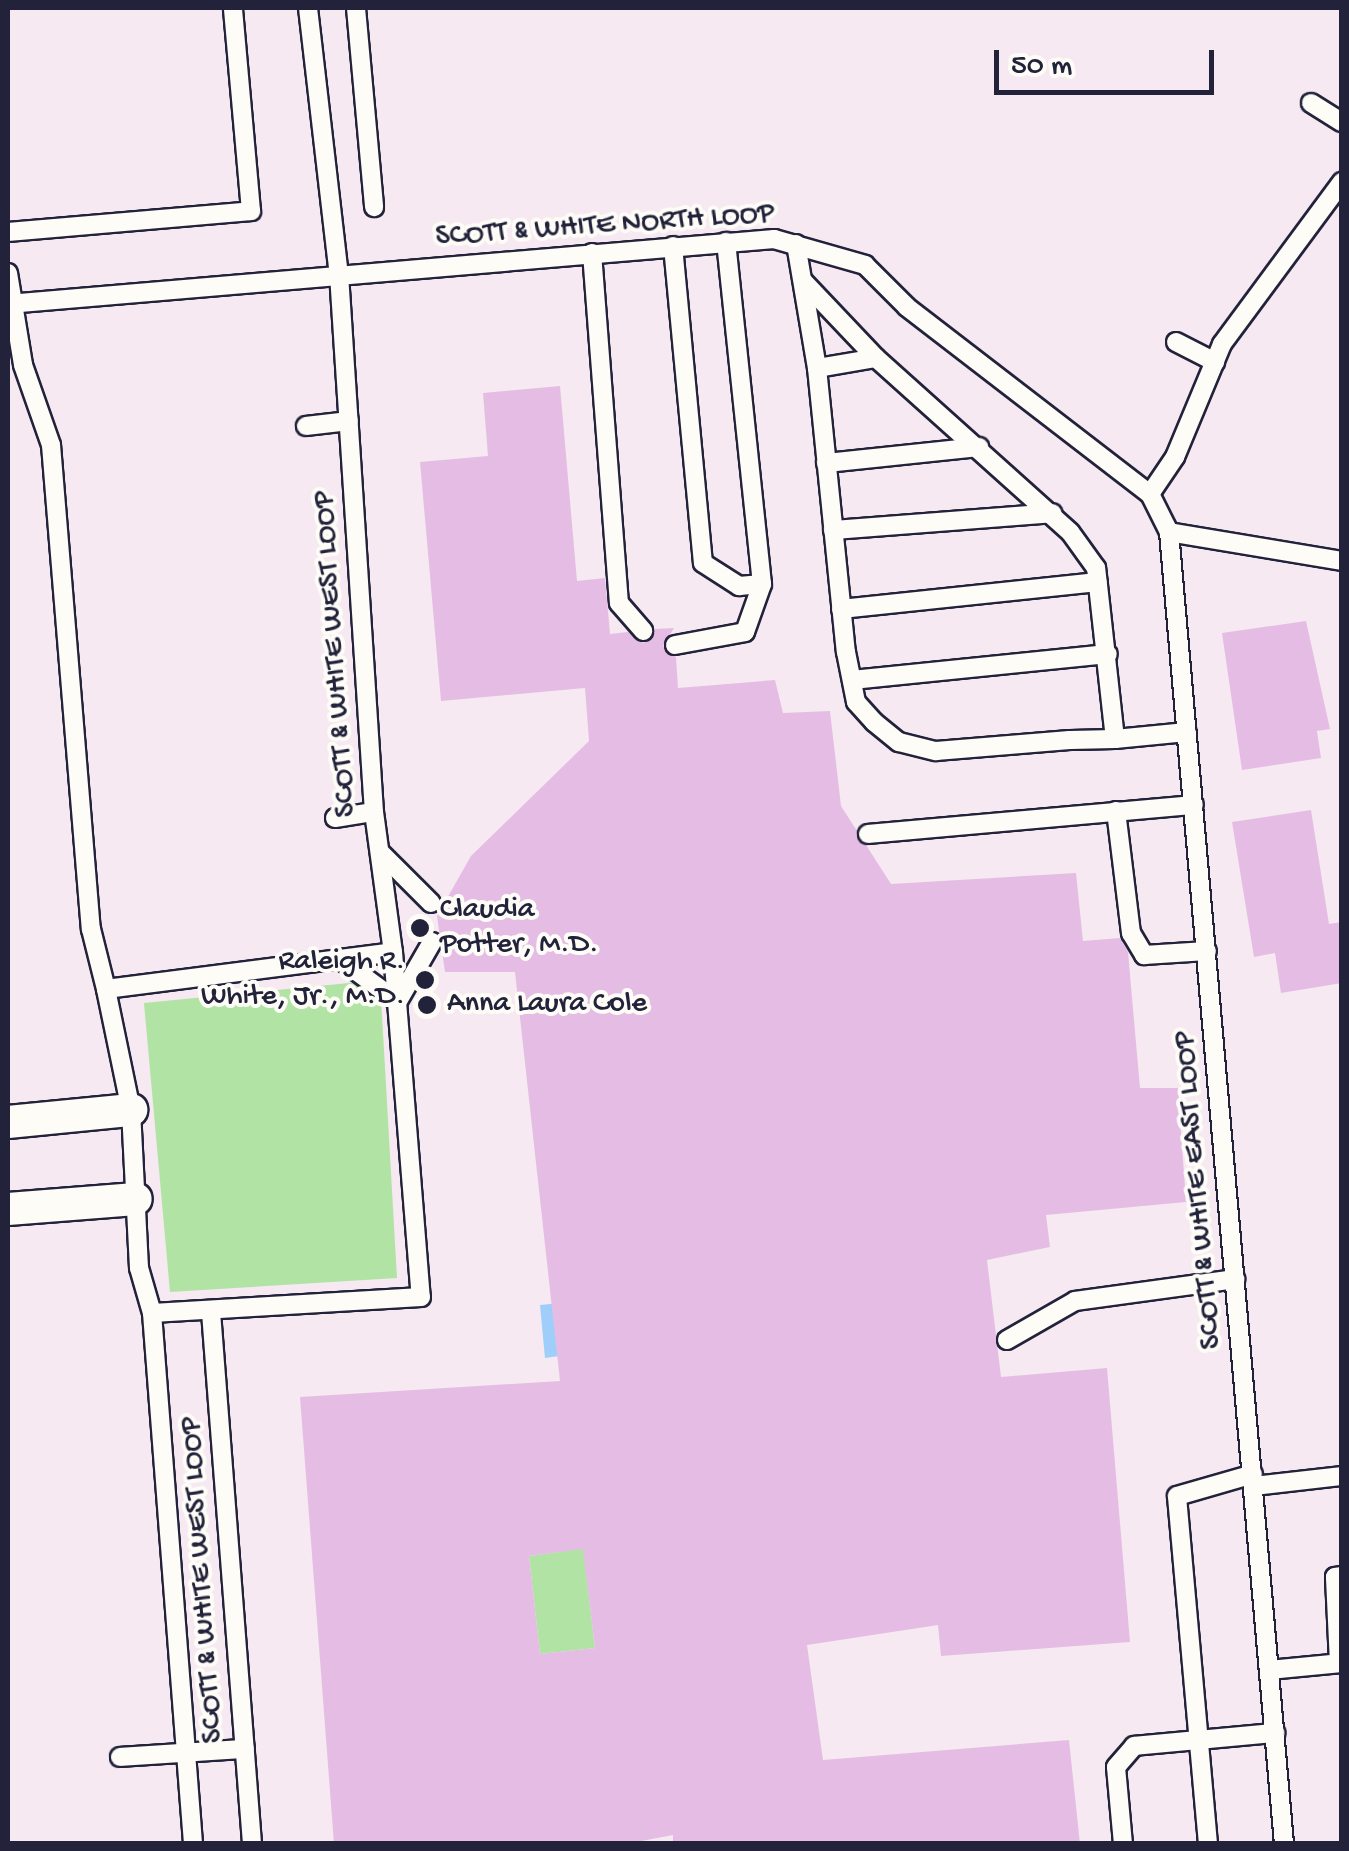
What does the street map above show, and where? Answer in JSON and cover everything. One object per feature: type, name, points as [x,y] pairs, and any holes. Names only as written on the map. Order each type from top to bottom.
[{"type":"street","points":[[8,1122],[131,1110]]},
{"type":"street","points":[[8,1209],[136,1199]]},
{"type":"lane","points":[[8,232],[252,211],[233,8]]},
{"type":"lane","name":"SCOTT & WHITE WEST LOOP","points":[[252,1844],[211,1312],[420,1297],[394,952],[374,812],[339,274],[308,8]]},
{"type":"lane","points":[[356,8],[374,206]]},
{"type":"lane","points":[[1311,103],[1342,122]]},
{"type":"lane","points":[[1342,182],[1214,362],[1174,457],[1150,494],[1169,532],[1342,561]]},
{"type":"lane","points":[[675,644],[745,632],[762,584],[726,242]]},
{"type":"lane","name":"SCOTT & WHITE NORTH LOOP","points":[[8,304],[673,246],[726,242],[796,244],[865,265],[907,307],[1150,494]]},
{"type":"lane","points":[[796,244],[817,368],[842,608],[856,702],[899,742],[936,751],[1187,732]]},
{"type":"lane","points":[[673,246],[703,563],[740,586],[762,584]]},
{"type":"lane","points":[[592,253],[619,602],[643,631]]},
{"type":"lane","name":"SCOTT & WHITE WEST LOOP","points":[[8,273],[8,304],[52,445],[91,929],[131,1110],[142,1293],[152,1313],[193,1844]]},
{"type":"lane","points":[[802,280],[876,358],[1052,513],[1096,568],[1116,739]]},
{"type":"lane","points":[[1176,342],[1214,362]]},
{"type":"lane","points":[[817,368],[876,358]]},
{"type":"lane","points":[[306,426],[348,421]]},
{"type":"lane","points":[[826,463],[979,447]]},
{"type":"lane","points":[[834,530],[1052,513]]},
{"type":"lane","name":"SCOTT & WHITE EAST LOOP","points":[[1169,532],[1284,1844]]},
{"type":"lane","points":[[842,608],[1098,582]]},
{"type":"lane","points":[[852,680],[1108,654]]},
{"type":"lane","points":[[868,834],[1194,805]]},
{"type":"lane","points":[[335,818],[374,812]]},
{"type":"lane","points":[[1116,812],[1131,933],[1144,955],[1206,952]]},
{"type":"lane","points":[[380,852],[431,903]]},
{"type":"lane","points":[[345,963],[397,1002],[432,942]]},
{"type":"lane","points":[[106,990],[345,963],[394,952]]},
{"type":"lane","points":[[1007,1340],[1075,1301],[1236,1278]]},
{"type":"lane","points":[[152,1313],[211,1312]]},
{"type":"lane","points":[[1208,1844],[1202,1739],[1176,1496],[1254,1480],[1342,1476]]},
{"type":"lane","points":[[1270,1670],[1340,1663],[1335,1576],[1342,1576]]},
{"type":"lane","points":[[1123,1844],[1116,1767],[1122,1756],[1148,1741],[1275,1733]]},
{"type":"lane","points":[[120,1757],[245,1748]]},
{"type":"green space","points":[[380,980],[397,1278],[170,1292],[144,1003]]},
{"type":"green space","points":[[572,1451],[595,1648],[540,1654],[529,1556],[558,1552]]},
{"type":"water","points":[[560,1303],[566,1355],[545,1358],[540,1305]]},
{"type":"building","points":[[560,386],[577,581],[605,578],[610,634],[628,632],[644,643],[655,629],[674,628],[663,646],[676,657],[678,688],[775,680],[783,713],[830,711],[841,806],[891,884],[1076,873],[1083,941],[1120,938],[1128,952],[1140,1088],[1178,1088],[1186,1202],[1046,1215],[1050,1247],[987,1260],[1001,1377],[1107,1368],[1130,1642],[941,1656],[938,1625],[807,1645],[823,1760],[1069,1740],[1080,1844],[673,1844],[673,1835],[626,1844],[334,1844],[300,1397],[560,1381],[515,972],[445,972],[437,916],[471,856],[589,741],[585,688],[441,701],[420,462],[488,456],[483,393]],"holes":[[[583,1549],[595,1648],[540,1654],[529,1556]]]},
{"type":"building","points":[[1306,621],[1330,729],[1317,731],[1321,758],[1242,770],[1222,633]]},
{"type":"building","points":[[1311,810],[1329,924],[1342,922],[1342,983],[1281,993],[1275,953],[1254,957],[1232,822]]},
{"type":"place","name":"Claudia Potter, M.D.","points":[[420,928]]},
{"type":"place","name":"Raleigh R. White, Jr., M.D.","points":[[425,980]]},
{"type":"place","name":"Anna Laura Cole","points":[[427,1005]]}]
